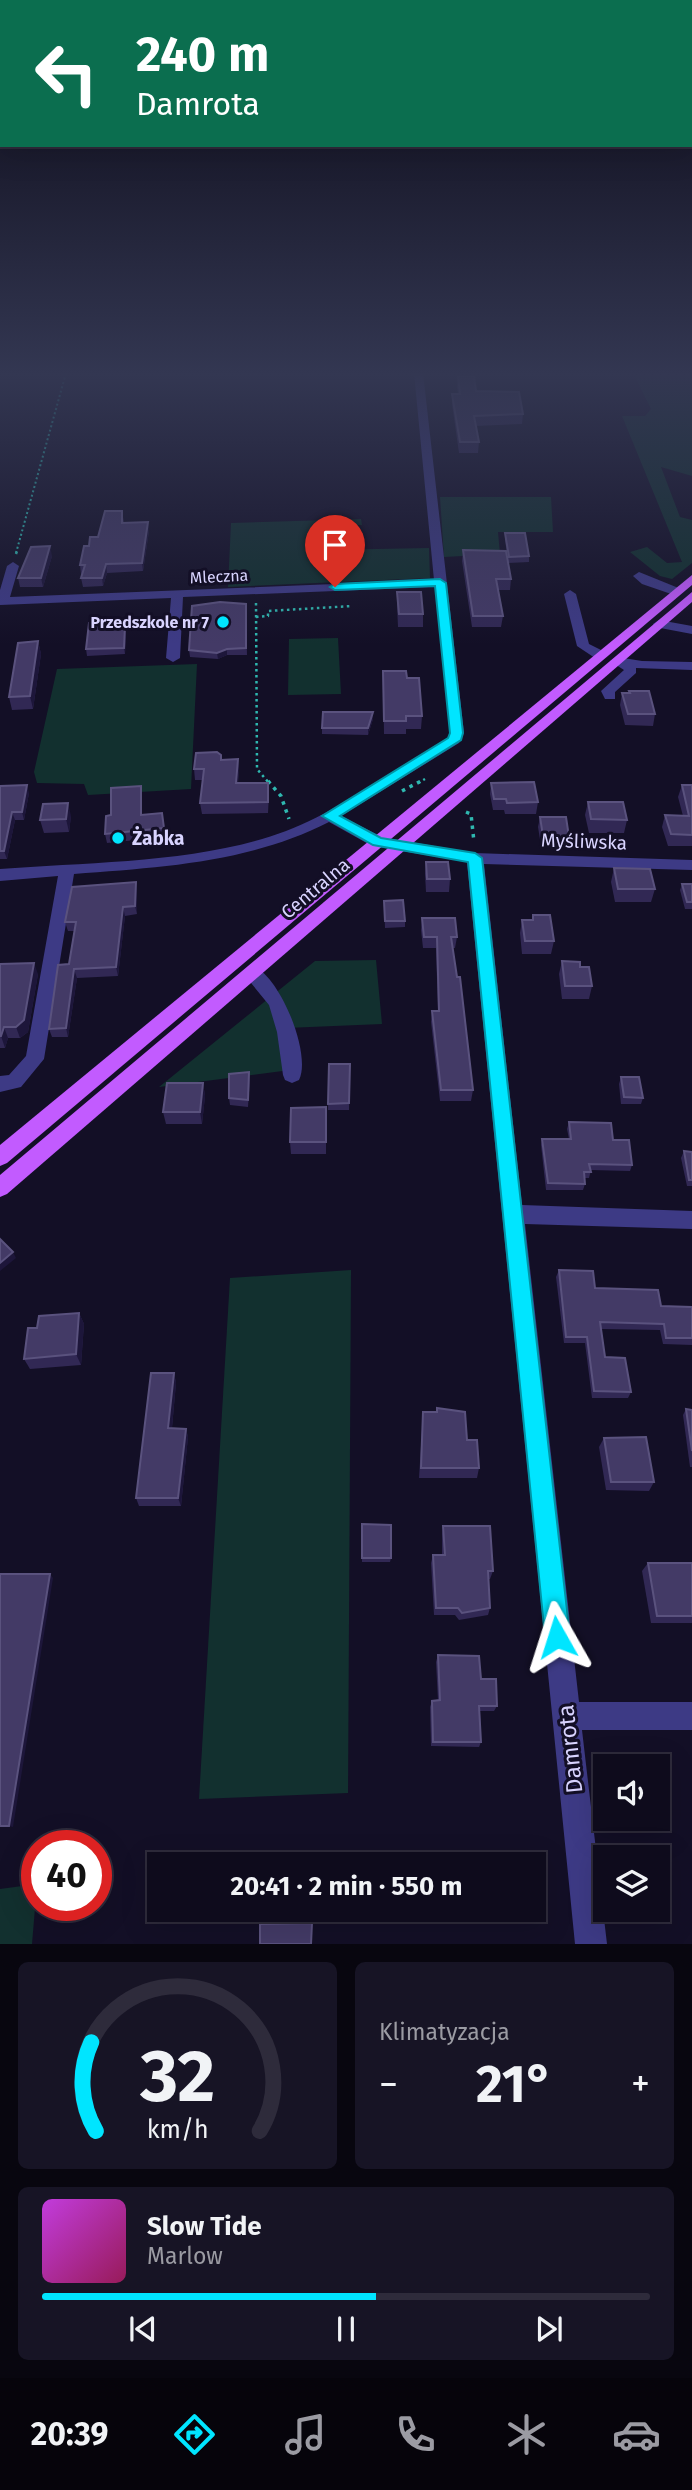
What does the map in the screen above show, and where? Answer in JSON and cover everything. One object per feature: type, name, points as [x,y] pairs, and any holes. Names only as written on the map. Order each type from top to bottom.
[{"type":"main road","name":"Centralna","points":[[0,1188],[251,972],[600,655],[692,579]]},
{"type":"main road","name":"Centralna","points":[[0,1157],[389,844],[621,662],[692,596]]},
{"type":"street","points":[[0,874],[177,860],[247,849],[293,834],[329,816],[454,740],[457,733],[428,464]]},
{"type":"street","points":[[2,601],[13,566]]},
{"type":"street","points":[[639,576],[677,592]]},
{"type":"street","name":"Mleczna","points":[[2,601],[440,583]]},
{"type":"street","points":[[173,658],[177,594]]},
{"type":"street","points":[[570,594],[583,646],[600,655]]},
{"type":"street","points":[[659,624],[692,630]]},
{"type":"street","points":[[621,662],[692,666]]},
{"type":"street","points":[[610,696],[608,691],[631,670],[621,662]]},
{"type":"street","points":[[329,816],[389,844],[475,858]]},
{"type":"street","name":"Myśliwska","points":[[475,858],[692,865]]},
{"type":"street","name":"Damrota","points":[[475,858],[591,1944]]},
{"type":"street","points":[[0,1084],[14,1082],[36,1059],[67,869]]},
{"type":"street","points":[[251,972],[265,982],[277,1000],[285,1022],[292,1075]]},
{"type":"street","points":[[512,1214],[692,1220]]},
{"type":"street","points":[[566,1716],[692,1716]]},
{"type":"path","points":[[13,566],[41,464]]},
{"type":"path","points":[[256,590],[257,769],[281,796],[292,825]]},
{"type":"path","points":[[256,617],[268,617],[268,611],[352,606]]},
{"type":"green space","points":[[642,464],[692,464],[692,476],[661,467],[680,517],[692,520],[692,563],[672,579],[660,576],[630,552],[647,547],[667,563],[682,562]]},
{"type":"green space","points":[[440,497],[551,497],[553,532],[498,532],[500,554],[444,557]]},
{"type":"green space","points":[[361,519],[362,525],[322,526],[323,550],[429,548],[430,578],[228,587],[231,523]]},
{"type":"green space","points":[[338,638],[341,694],[288,695],[289,639]]},
{"type":"green space","points":[[197,664],[191,789],[88,795],[84,784],[37,783],[34,772],[57,669]]},
{"type":"green space","points":[[376,960],[382,1024],[286,1028],[290,1070],[159,1087],[315,961]]},
{"type":"green space","points":[[351,1270],[348,1793],[199,1799],[230,1278]]},
{"type":"green space","points":[[21,1886],[21,1921],[34,1921],[32,1944],[0,1944],[0,1889]]},
{"type":"building","points":[[105,511],[122,511],[122,523],[148,522],[142,563],[106,564],[102,578],[81,578],[85,565],[80,565],[84,546],[89,546],[90,537],[98,537]]},
{"type":"building","points":[[505,533],[525,533],[529,556],[509,557]]},
{"type":"building","points":[[50,546],[41,578],[18,578],[31,547]]},
{"type":"building","points":[[463,550],[506,551],[511,579],[496,579],[503,616],[473,616]]},
{"type":"building","points":[[397,592],[421,592],[423,614],[399,614]]},
{"type":"building","points":[[220,602],[246,604],[246,648],[227,649],[217,653],[189,650],[192,606]]},
{"type":"building","points":[[116,622],[115,626],[125,626],[124,648],[86,649],[89,623]]},
{"type":"building","points":[[38,641],[30,696],[9,697],[18,643]]},
{"type":"building","points":[[383,671],[406,671],[407,678],[419,678],[422,716],[406,716],[406,721],[384,721]]},
{"type":"building","points":[[629,691],[649,691],[655,714],[628,714],[622,693],[630,693]]},
{"type":"building","points":[[323,712],[373,712],[368,728],[322,728]]},
{"type":"building","points":[[217,752],[221,755],[221,760],[238,759],[236,783],[268,783],[268,802],[200,803],[204,769],[194,769],[196,753]]},
{"type":"building","points":[[534,782],[538,802],[507,803],[506,799],[494,799],[491,783]]},
{"type":"building","points":[[27,785],[22,812],[12,812],[4,851],[0,851],[0,786]]},
{"type":"building","points":[[682,785],[692,785],[692,835],[671,834],[665,815],[689,816]]},
{"type":"building","points":[[141,786],[141,815],[162,813],[164,828],[105,834],[106,816],[111,815],[111,788]]},
{"type":"building","points":[[588,802],[623,802],[627,820],[591,819]]},
{"type":"building","points":[[68,803],[66,819],[40,820],[43,804]]},
{"type":"building","points":[[540,817],[566,817],[569,837],[543,836]]},
{"type":"building","points":[[426,862],[448,862],[450,879],[427,879]]},
{"type":"building","points":[[614,868],[650,869],[655,889],[618,889]]},
{"type":"building","points":[[136,882],[135,906],[123,907],[116,967],[74,969],[66,1028],[49,1029],[58,965],[69,964],[76,922],[65,922],[72,887]]},
{"type":"building","points":[[682,884],[692,884],[692,902],[687,902]]},
{"type":"building","points":[[403,900],[405,921],[385,921],[384,901]]},
{"type":"building","points":[[533,915],[550,915],[554,941],[525,941],[522,920],[533,920]]},
{"type":"building","points":[[422,918],[455,918],[457,937],[451,937],[457,977],[460,977],[473,1090],[441,1090],[432,1011],[439,1011],[437,937],[424,937]]},
{"type":"building","points":[[562,961],[580,962],[580,967],[589,967],[592,986],[565,986]]},
{"type":"building","points":[[34,963],[24,1020],[16,1027],[4,1027],[0,1036],[0,964]]},
{"type":"building","points":[[329,1064],[350,1064],[349,1103],[328,1104]]},
{"type":"building","points":[[249,1072],[248,1100],[229,1098],[229,1074]]},
{"type":"building","points":[[621,1077],[639,1077],[643,1098],[624,1097]]},
{"type":"building","points":[[167,1083],[203,1083],[200,1112],[163,1112]]},
{"type":"building","points":[[326,1107],[326,1142],[290,1142],[291,1108]]},
{"type":"building","points":[[569,1122],[611,1123],[613,1140],[629,1140],[632,1165],[589,1164],[591,1172],[584,1172],[585,1184],[548,1183],[542,1139],[571,1139]]},
{"type":"building","points":[[684,1151],[692,1152],[692,1180],[689,1180]]},
{"type":"building","points":[[0,1239],[13,1252],[0,1263]]},
{"type":"building","points":[[559,1270],[593,1271],[595,1288],[658,1290],[661,1306],[692,1307],[692,1338],[666,1338],[664,1324],[600,1322],[605,1357],[625,1358],[631,1392],[594,1391],[587,1337],[566,1337]]},
{"type":"building","points":[[79,1313],[76,1354],[24,1359],[28,1328],[37,1328],[39,1316]]},
{"type":"building","points":[[151,1373],[174,1373],[168,1428],[186,1429],[178,1498],[136,1498]]},
{"type":"building","points":[[437,1408],[465,1412],[467,1440],[477,1440],[479,1468],[421,1468],[423,1412],[437,1412]]},
{"type":"building","points":[[686,1409],[692,1410],[692,1451]]},
{"type":"building","points":[[646,1437],[654,1482],[611,1482],[604,1438]]},
{"type":"building","points":[[362,1524],[391,1525],[391,1558],[362,1558]]},
{"type":"building","points":[[443,1526],[490,1526],[493,1571],[488,1571],[490,1608],[462,1613],[458,1608],[436,1608],[433,1555],[445,1555]]},
{"type":"building","points":[[648,1563],[692,1563],[692,1616],[657,1616]]},
{"type":"building","points":[[0,1574],[50,1574],[9,1826],[0,1826]]},
{"type":"building","points":[[438,1655],[479,1656],[481,1679],[496,1679],[497,1706],[479,1706],[481,1742],[433,1742],[432,1701],[440,1700]]},
{"type":"building","points":[[312,1923],[311,1944],[260,1944],[260,1924]]},
{"type":"place","name":"Przedszkole nr 7","points":[[223,622]]},
{"type":"place","name":"Żabka","points":[[118,838]]},
{"type":"route","points":[[335,587],[440,583],[457,733],[454,740],[449,746],[329,816],[378,842],[431,853],[475,858],[557,1637]]}]
